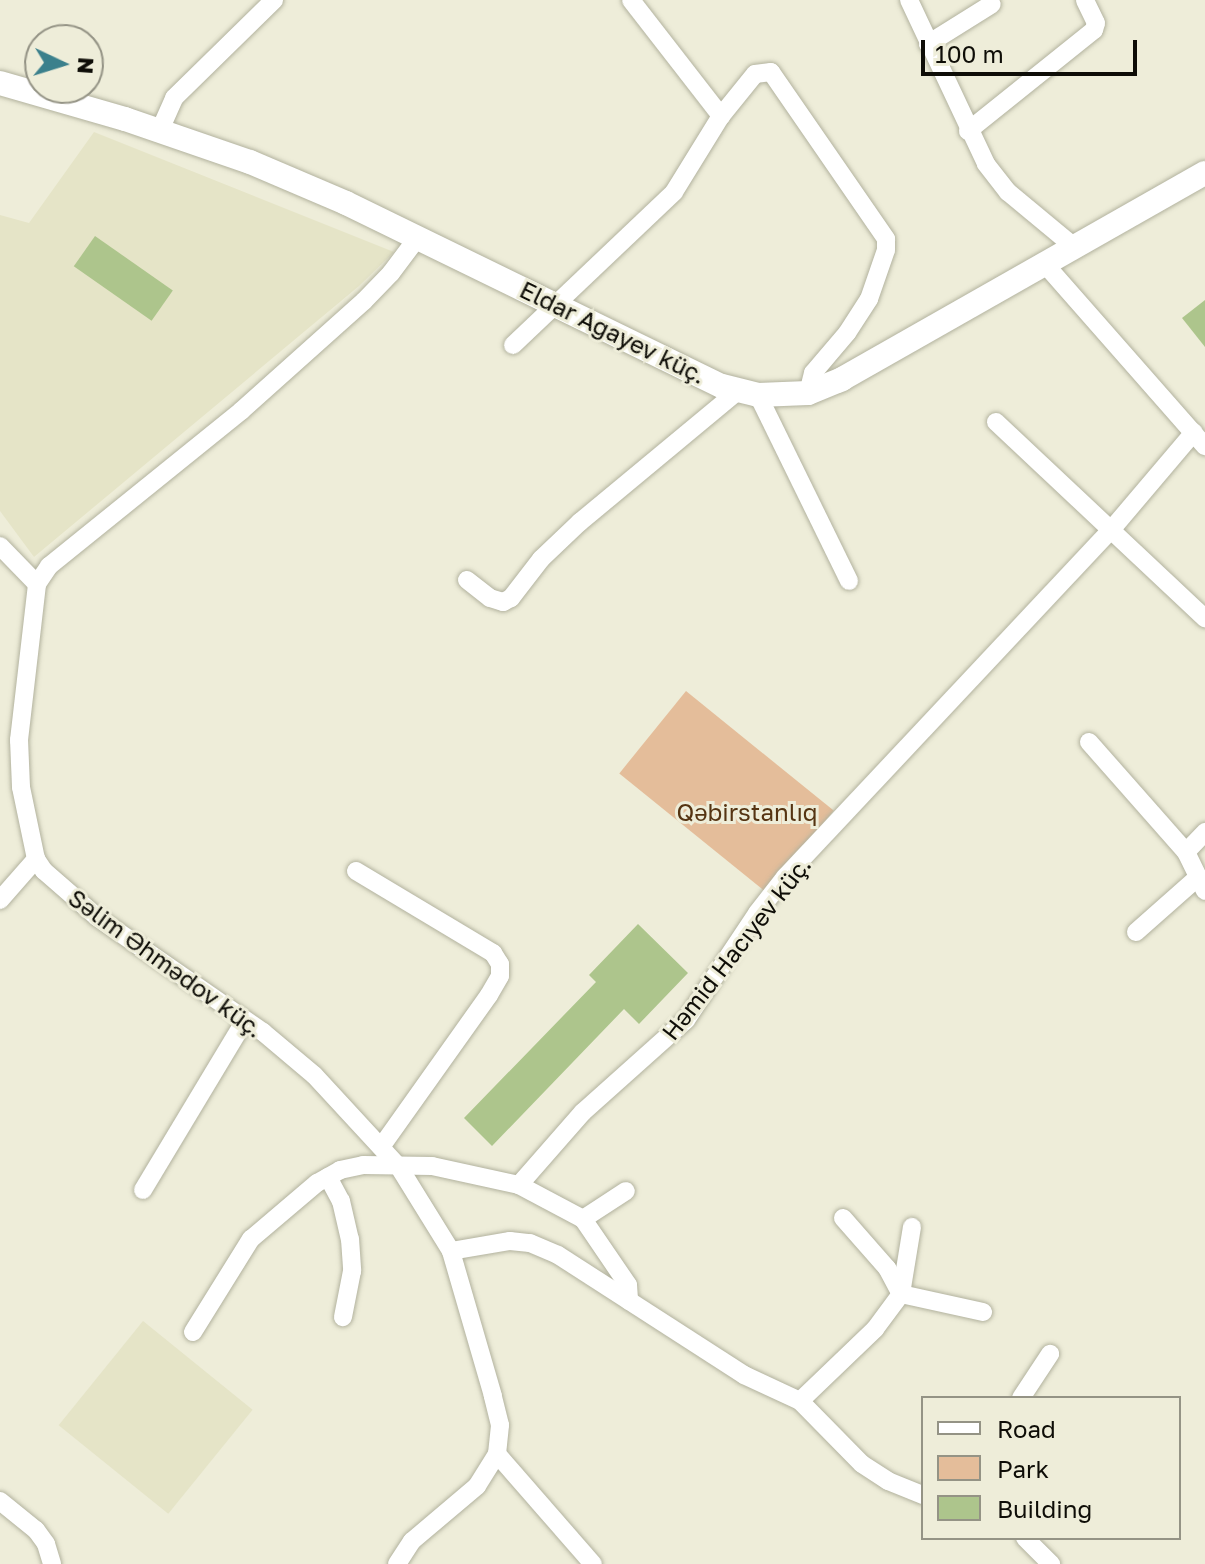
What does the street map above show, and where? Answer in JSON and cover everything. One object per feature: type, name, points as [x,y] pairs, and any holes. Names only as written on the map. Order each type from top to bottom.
[{"type":"main road","name":"Eldar Ağayev küç.","points":[[0,83],[24,88]]},
{"type":"main road","name":"Eldar Ağayev küç.","points":[[83,104],[250,162],[418,237],[556,305],[748,393],[808,393],[842,379],[1205,173]]},
{"type":"street","points":[[160,130],[174,98],[274,0]]},
{"type":"street","points":[[909,0],[986,164],[1008,192],[1073,246]]},
{"type":"street","points":[[968,131],[1094,30],[1096,23],[1085,0]]},
{"type":"street","points":[[639,3],[721,116]]},
{"type":"street","points":[[928,44],[992,4]]},
{"type":"street","points":[[513,345],[674,192],[721,116],[755,74],[771,72],[886,239],[886,250],[869,299],[847,333],[813,373],[808,393]]},
{"type":"street","points":[[0,900],[36,859],[21,787],[20,758],[37,584],[70,547],[163,477],[364,301],[418,237]]},
{"type":"street","points":[[1044,263],[1199,439]]},
{"type":"street","points":[[467,580],[490,598],[503,602],[511,598],[541,559],[580,522],[748,393],[849,581]]},
{"type":"street","points":[[996,422],[1205,618]]},
{"type":"street","name":"Həmid Hacıyev küç.","points":[[519,1185],[583,1112],[686,1020],[757,913],[785,877],[1199,439]]},
{"type":"street","points":[[0,546],[37,584]]},
{"type":"street","points":[[1089,742],[1186,852],[1201,885],[1136,932]]},
{"type":"street","points":[[0,752],[20,758]]},
{"type":"street","points":[[1186,852],[1205,832]]},
{"type":"street","name":"Səlim Əhmədov küç.","points":[[36,859],[70,896],[97,917],[245,1020],[314,1075],[399,1167],[451,1251],[500,1425],[497,1454]]},
{"type":"street","points":[[356,871],[493,953],[500,964],[500,976],[489,995],[381,1147]]},
{"type":"street","points":[[143,1190],[245,1020]]},
{"type":"street","points":[[193,1332],[251,1239],[328,1177],[363,1165],[432,1166],[519,1185],[583,1219],[628,1285],[629,1301]]},
{"type":"street","points":[[328,1177],[341,1201],[350,1239],[352,1271],[343,1317]]},
{"type":"street","points":[[583,1219],[626,1191]]},
{"type":"street","points":[[843,1218],[887,1268],[901,1294],[983,1312]]},
{"type":"street","points":[[800,1401],[875,1329],[901,1294],[912,1227]]},
{"type":"street","points":[[451,1251],[510,1241],[530,1243],[558,1255],[744,1375],[800,1401],[862,1464],[888,1481],[921,1494]]},
{"type":"street","points":[[1022,1396],[1050,1354]]},
{"type":"street","points":[[397,1564],[427,1526],[477,1486],[497,1454],[593,1564]]},
{"type":"street","points":[[0,1501],[36,1530],[46,1544],[52,1564]]},
{"type":"street","points":[[1027,1540],[1051,1564]]},
{"type":"shaded area","points":[[94,132],[394,252],[359,286],[34,557],[0,511],[0,215],[29,223]]},
{"type":"shaded area","points":[[143,1321],[253,1410],[168,1514],[59,1425]]},
{"type":"green space","name":"Qəbirstanlıq","points":[[686,691],[834,811],[767,893],[619,773]]},
{"type":"building","points":[[95,236],[173,290],[152,321],[74,266]]},
{"type":"building","points":[[1205,300],[1205,347],[1182,318]]},
{"type":"building","points":[[638,924],[688,973],[639,1024],[624,1009],[492,1146],[464,1118],[596,982],[589,975]]}]
